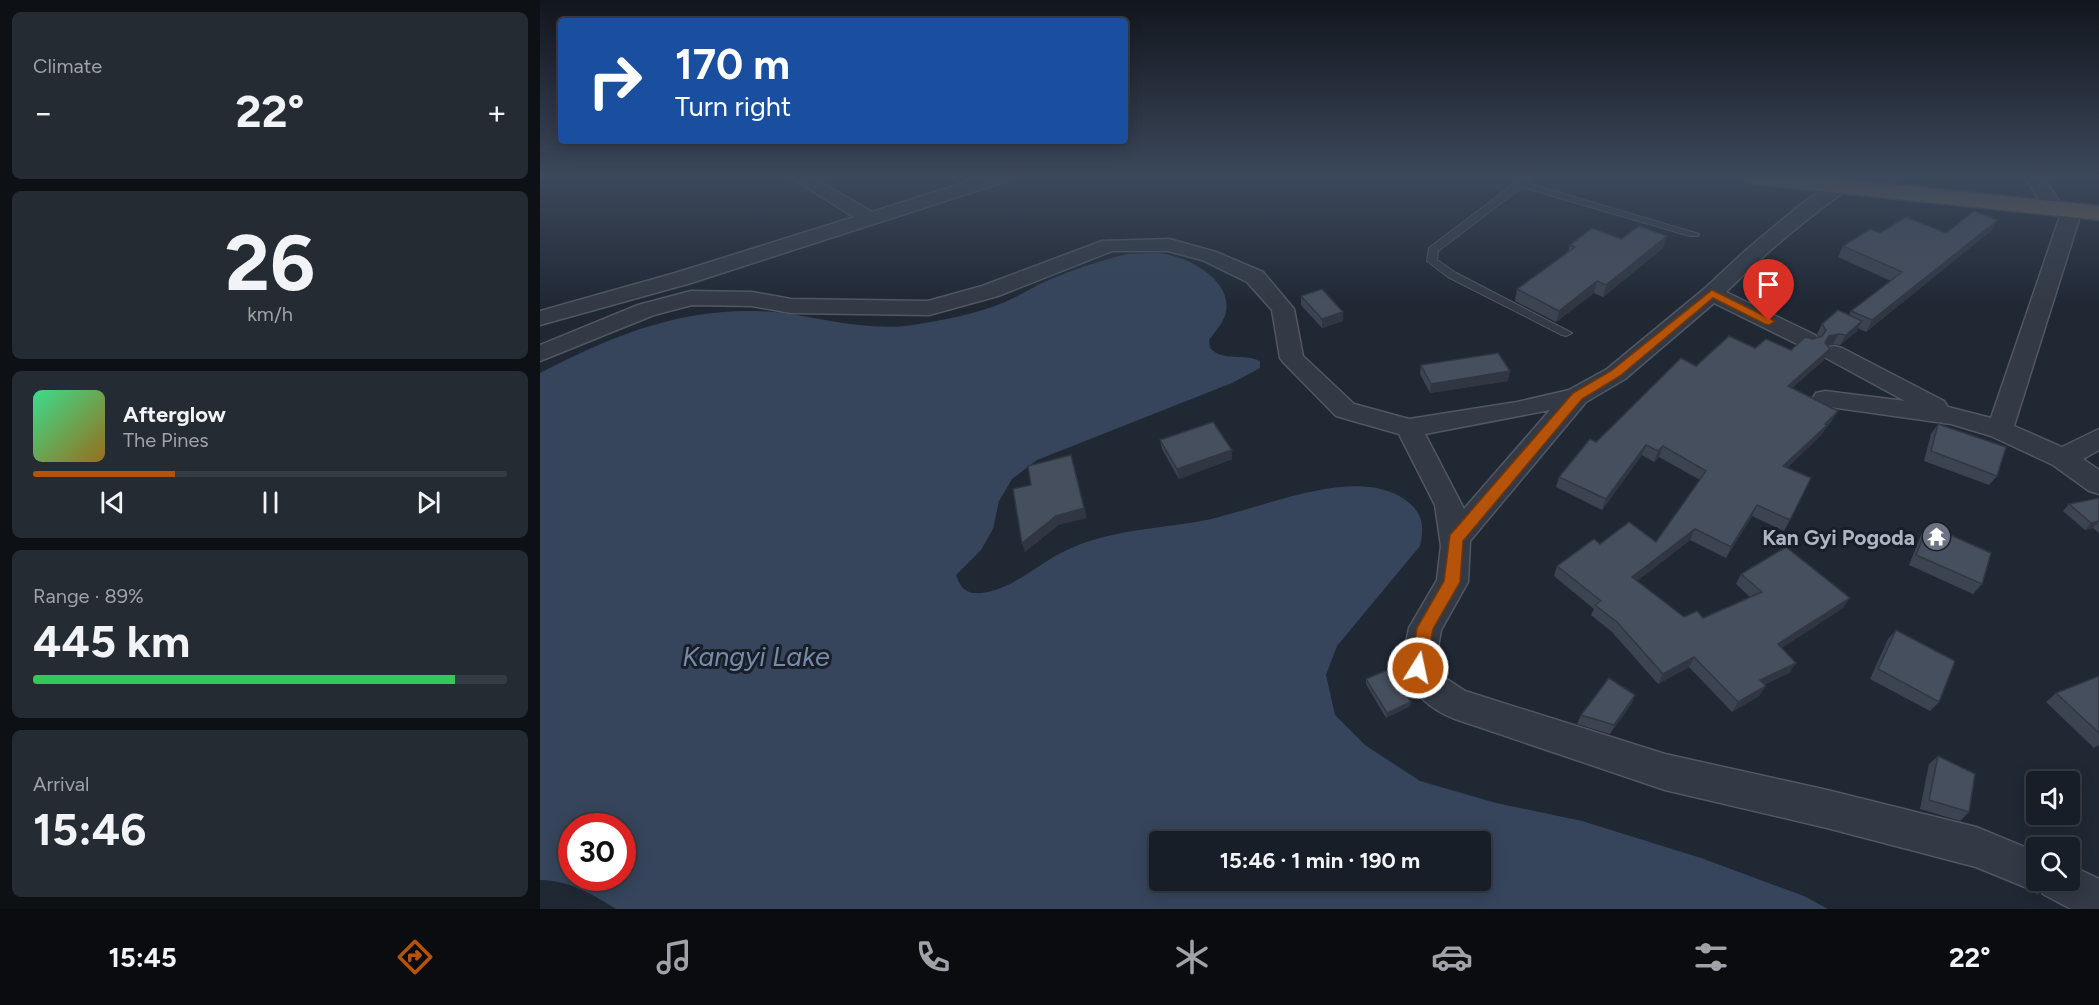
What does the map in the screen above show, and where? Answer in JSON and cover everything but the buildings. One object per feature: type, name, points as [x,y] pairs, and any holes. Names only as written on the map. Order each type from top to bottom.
[{"type":"street","points":[[540,318],[683,278],[870,219]]},
{"type":"street","points":[[540,354],[646,310],[691,298],[752,299],[791,306],[929,308],[990,291],[1109,245],[1169,245],[1209,255],[1255,277],[1283,309],[1292,358],[1345,410],[1408,428],[1517,410],[1577,396],[1616,374],[1712,294],[1752,255],[1795,219]]},
{"type":"street","points":[[2000,430],[2059,219]]},
{"type":"street","points":[[1712,294],[1807,340]]},
{"type":"street","points":[[1834,353],[1952,416]]},
{"type":"street","points":[[1455,539],[1577,396]]},
{"type":"street","points":[[1825,399],[1952,416],[2000,430],[2063,458],[2099,484]]},
{"type":"street","points":[[1408,428],[1449,505],[1455,539],[1452,582],[1425,628],[1418,668],[1432,688],[1455,703],[1665,772],[1827,809],[1976,847],[2026,867]]},
{"type":"street","points":[[2063,458],[2099,438]]},
{"type":"street","points":[[2079,891],[2099,901]]},
{"type":"lane","points":[[1474,219],[1433,250],[1432,261],[1452,275],[1566,333]]},
{"type":"lane","points":[[1648,219],[1694,234]]},
{"type":"water","name":"Kangyi Lake","points":[[1151,253],[1175,256],[1197,266],[1216,281],[1223,290],[1226,301],[1225,316],[1209,340],[1210,348],[1221,355],[1260,361],[1260,368],[1232,383],[1037,460],[1012,479],[999,501],[993,529],[981,550],[956,575],[965,590],[972,593],[994,591],[1015,581],[1056,555],[1099,538],[1201,521],[1276,500],[1332,488],[1359,486],[1383,489],[1404,499],[1415,508],[1422,525],[1420,546],[1337,646],[1326,675],[1335,715],[1365,745],[1420,781],[1496,803],[1582,821],[1701,858],[1804,896],[1828,909],[616,909],[584,891],[636,891],[636,813],[558,813],[558,882],[540,880],[540,373],[624,335],[681,318],[742,311],[791,314],[878,327],[913,325],[948,319],[994,306],[1082,267],[1127,254]]},
{"type":"place","name":"Kan Gyi Pogoda","points":[[1936,537]]},
{"type":"route","points":[[1418,668],[1425,628],[1452,582],[1455,539],[1577,396],[1616,374],[1712,294],[1769,321]]}]
